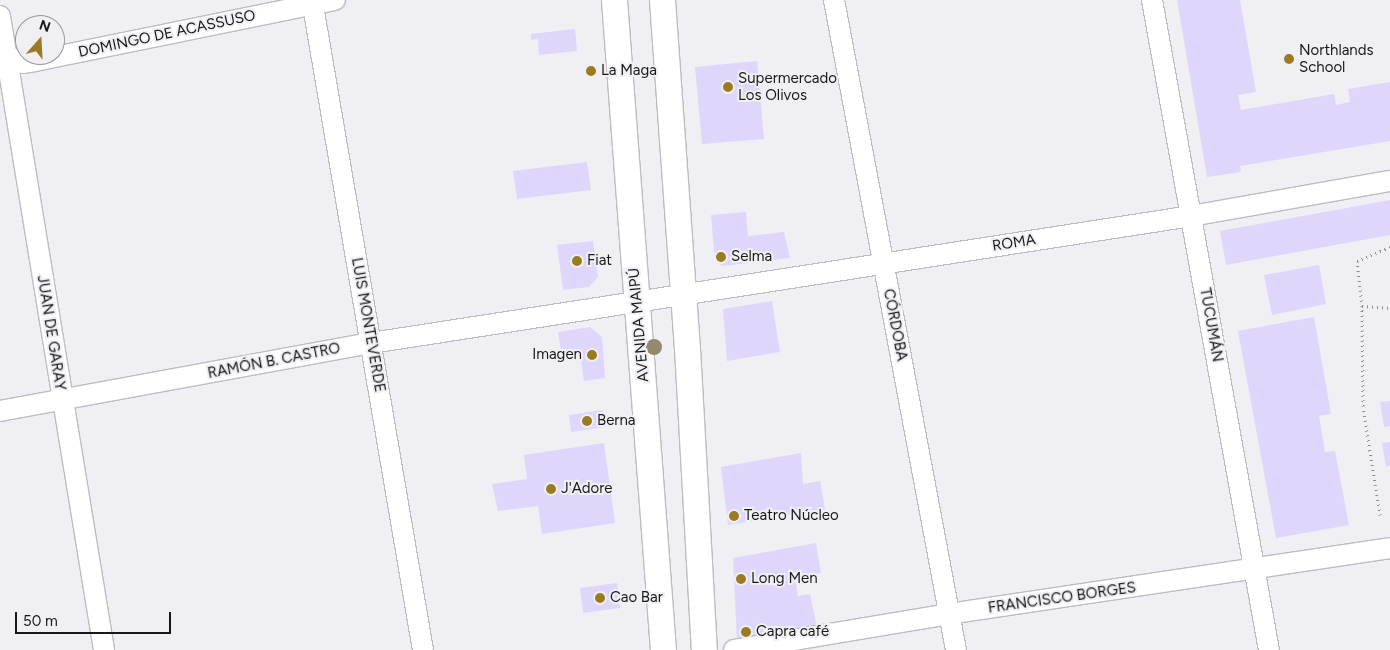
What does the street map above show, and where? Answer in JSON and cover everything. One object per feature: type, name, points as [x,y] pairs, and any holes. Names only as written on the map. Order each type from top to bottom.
[{"type":"main road","name":"AVENIDA MAIPÚ","points":[[614,0],[663,650]]},
{"type":"main road","points":[[662,0],[684,294],[704,650]]},
{"type":"street","name":"DOMINGO DE ACASSUSO","points":[[4,57],[29,62],[312,2],[335,0]]},
{"type":"street","name":"CÓRDOBA","points":[[834,0],[956,650]]},
{"type":"street","name":"TUCUMÁN","points":[[1152,0],[1269,650]]},
{"type":"street","name":"LUIS MONTEVERDE","points":[[312,2],[423,650]]},
{"type":"street","name":"JUAN DE GARAY","points":[[0,16],[4,57],[104,650]]},
{"type":"street","name":"ROMA","points":[[638,302],[1191,216],[1390,181]]},
{"type":"street","name":"RAMÓN B. CASTRO","points":[[0,411],[371,343],[638,302]]},
{"type":"street","name":"FRANCISCO BORGES","points":[[734,650],[950,614],[1255,570],[1390,548]]},
{"type":"path","points":[[1380,515],[1363,406],[1362,306],[1357,261],[1390,247]]},
{"type":"path","points":[[1362,306],[1390,308]]},
{"type":"building","points":[[1177,0],[1240,0],[1256,92],[1238,95],[1241,110],[1334,94],[1336,105],[1350,102],[1348,89],[1390,82],[1390,141],[1240,166],[1241,172],[1207,177]]},
{"type":"building","points":[[575,29],[577,51],[539,55],[538,39],[531,40],[531,34]]},
{"type":"building","points":[[757,61],[764,139],[702,144],[695,67]]},
{"type":"building","points":[[587,162],[591,190],[517,199],[513,171]]},
{"type":"building","points":[[1390,200],[1390,235],[1226,265],[1220,231]]},
{"type":"building","points":[[746,212],[748,236],[784,232],[790,258],[722,266],[715,260],[711,215]]},
{"type":"building","name":"Fiat","points":[[593,241],[598,277],[589,287],[563,290],[557,245]]},
{"type":"building","points":[[1319,265],[1326,304],[1272,315],[1264,275]]},
{"type":"building","points":[[772,301],[780,352],[727,361],[723,309]]},
{"type":"building","points":[[1314,317],[1331,414],[1319,416],[1325,452],[1335,451],[1349,525],[1276,538],[1238,331]]},
{"type":"building","name":"Imagen","points":[[590,327],[602,337],[605,378],[584,381],[580,354],[562,357],[558,332]]},
{"type":"building","points":[[1390,401],[1390,426],[1384,427],[1380,402]]},
{"type":"building","name":"Berna","points":[[603,410],[605,427],[571,432],[569,415]]},
{"type":"building","points":[[1390,442],[1390,466],[1386,467],[1382,443]]},
{"type":"building","points":[[604,443],[615,523],[542,534],[538,506],[498,511],[492,484],[527,479],[524,455]]},
{"type":"building","points":[[801,453],[803,484],[820,481],[825,509],[728,525],[721,467]]},
{"type":"building","points":[[816,543],[821,573],[795,578],[798,596],[810,594],[817,628],[737,642],[733,558]]},
{"type":"building","name":"Cao Bar","points":[[617,583],[620,608],[583,613],[580,588]]},
{"type":"place","name":"Northlands School","points":[[1289,59]]},
{"type":"place","name":"La Maga","points":[[591,71]]},
{"type":"place","name":"Supermercado Los Olivos","points":[[728,87]]},
{"type":"place","name":"Selma","points":[[721,257]]},
{"type":"place","name":"Fiat","points":[[577,261]]},
{"type":"place","name":"Imagen","points":[[592,355]]},
{"type":"place","name":"Berna","points":[[587,421]]},
{"type":"place","name":"J'Adore","points":[[551,489]]},
{"type":"place","name":"Teatro Núcleo","points":[[734,516]]},
{"type":"place","name":"Long Men","points":[[741,579]]},
{"type":"place","name":"Cao Bar","points":[[600,598]]},
{"type":"place","name":"Capra café","points":[[746,632]]}]
